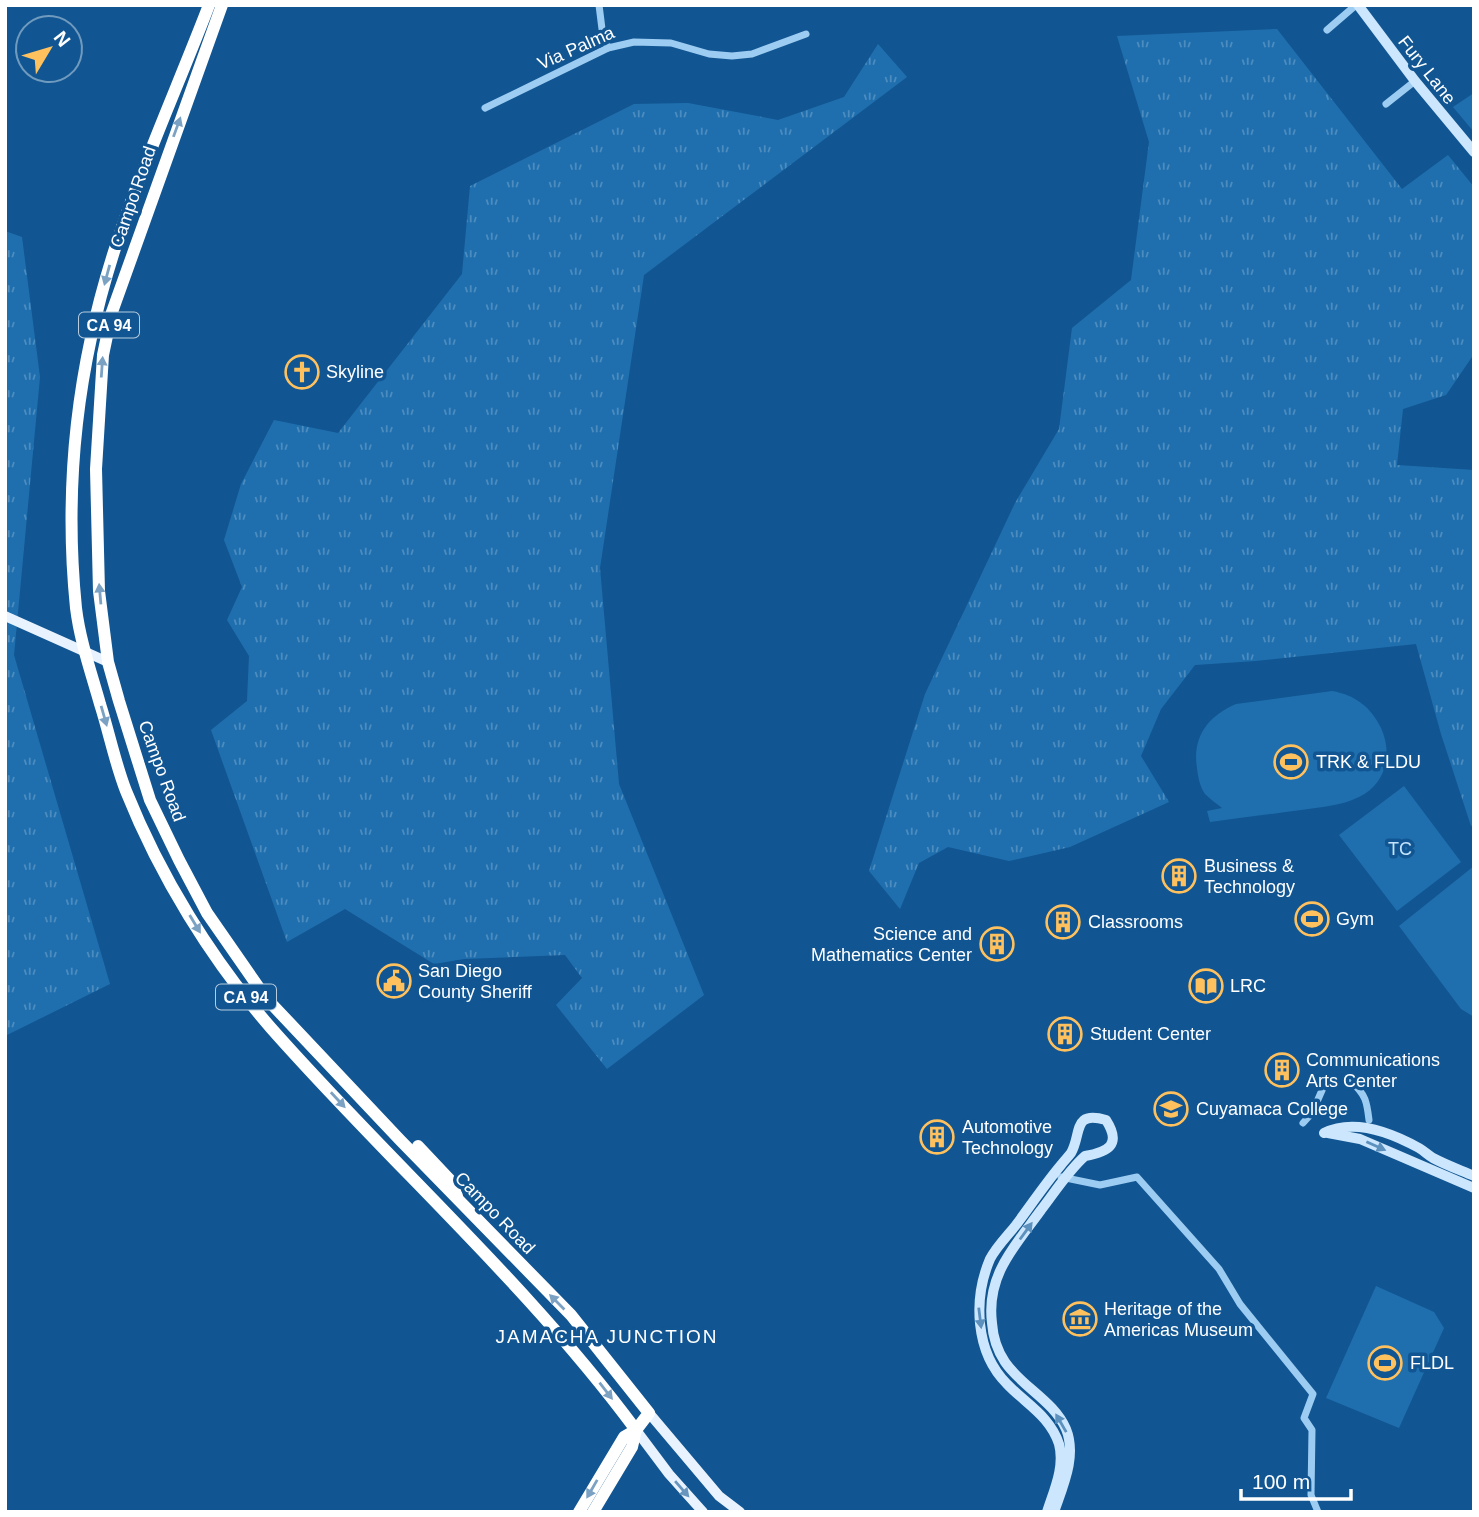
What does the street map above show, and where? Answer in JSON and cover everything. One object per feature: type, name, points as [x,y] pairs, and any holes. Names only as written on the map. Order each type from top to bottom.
[{"type":"highway","name":"Campo Road","points":[[209,5],[125,215],[91,335],[78,409],[74,463],[76,607],[84,651],[125,789],[163,869],[218,961],[270,1027],[570,1345],[636,1430]]},
{"type":"highway","name":"Campo Road","points":[[222,5],[116,299],[103,355],[96,469],[96,521],[99,591],[108,662],[150,800],[207,913],[266,998],[460,1203],[571,1315],[649,1413]]},
{"type":"highway","points":[[418,1146],[451,1181],[460,1203]]},
{"type":"highway","points":[[579,1512],[624,1437],[636,1430],[649,1413]]},
{"type":"highway","points":[[593,1512],[632,1447],[636,1430]]},
{"type":"main road","points":[[5,615],[108,662]]},
{"type":"main road","points":[[649,1413],[712,1489],[740,1512]]},
{"type":"main road","points":[[636,1430],[669,1474],[703,1512]]},
{"type":"street","points":[[599,5],[601,29],[608,48]]},
{"type":"street","points":[[1327,30],[1357,5]]},
{"type":"street","name":"Fury Lane","points":[[1357,5],[1474,152]]},
{"type":"street","name":"Via Palma","points":[[485,108],[608,48],[634,42],[655,42],[732,57],[752,54],[806,34]]},
{"type":"street","points":[[1386,104],[1415,81]]},
{"type":"street","points":[[1351,1082],[1367,1099],[1369,1120]]},
{"type":"street","points":[[1303,1123],[1312,1113],[1323,1088]]},
{"type":"street","points":[[1047,1512],[1060,1472],[1059,1444],[1038,1410],[996,1371],[987,1352],[978,1304],[991,1256],[1072,1152],[1078,1125],[1096,1117],[1106,1120],[1112,1130],[1109,1149],[1102,1154],[1085,1156],[1065,1178],[1005,1259],[994,1280],[990,1306],[994,1341],[1004,1360],[1015,1376],[1052,1408],[1066,1429],[1070,1449],[1067,1475],[1054,1512]]},
{"type":"street","points":[[1474,1176],[1430,1156],[1421,1149],[1362,1126],[1333,1128],[1324,1133],[1360,1139],[1474,1188]]},
{"type":"street","points":[[1425,1168],[1433,1164],[1454,1168]]},
{"type":"street","points":[[1054,1175],[1100,1185],[1137,1177],[1219,1269],[1241,1304],[1313,1394],[1304,1418],[1312,1430],[1311,1495],[1318,1512]]},
{"type":"green space","points":[[1277,29],[1402,189],[1448,155],[1474,187],[1474,354],[1446,395],[1403,409],[1397,465],[1474,470],[1474,825],[1471,826],[1441,734],[1416,644],[1195,665],[1161,709],[1141,756],[1169,802],[1070,847],[1009,861],[948,847],[919,863],[900,909],[869,871],[925,694],[1015,503],[1059,429],[1072,328],[1131,280],[1149,142],[1117,36]]},
{"type":"green space","points":[[878,44],[907,77],[644,275],[600,568],[619,784],[704,995],[607,1069],[556,1005],[582,978],[565,955],[464,959],[434,964],[345,909],[287,942],[211,730],[247,701],[249,656],[227,620],[242,587],[224,540],[241,484],[274,420],[338,433],[462,274],[470,186],[634,104],[688,103],[778,120],[844,97]]},
{"type":"green space","points":[[1474,93],[1474,132],[1453,107]]},
{"type":"green space","points":[[5,231],[22,237],[40,377],[14,655],[110,984],[5,1036]]},
{"type":"green space","name":"TRK & FLDU","points":[[1332,691],[1361,703],[1381,728],[1385,738],[1386,758],[1385,767],[1376,784],[1359,797],[1338,804],[1210,822],[1207,811],[1222,808],[1203,791],[1196,757],[1200,737],[1210,721],[1236,704]]},
{"type":"green space","name":"TC","points":[[1404,786],[1461,862],[1397,911],[1339,835]]},
{"type":"green space","points":[[1474,866],[1474,1017],[1461,1009],[1399,926]]},
{"type":"green space","name":"FLDL","points":[[1376,1286],[1434,1312],[1444,1328],[1399,1428],[1326,1398]]},
{"type":"place","name":"Skyline","points":[[302,372]]},
{"type":"place","name":"TRK & FLDU","points":[[1291,762]]},
{"type":"place","name":"Business & Technology","points":[[1179,876]]},
{"type":"place","name":"Gym","points":[[1312,919]]},
{"type":"place","name":"Classrooms","points":[[1063,922]]},
{"type":"place","name":"Science and Mathematics Center","points":[[997,944]]},
{"type":"place","name":"San Diego County Sheriff","points":[[394,981]]},
{"type":"place","name":"LRC","points":[[1206,986]]},
{"type":"place","name":"Student Center","points":[[1065,1034]]},
{"type":"place","name":"Communications Arts Center","points":[[1282,1070]]},
{"type":"place","name":"Cuyamaca College","points":[[1171,1109]]},
{"type":"place","name":"Automotive Technology","points":[[937,1137]]},
{"type":"place","name":"Heritage of the Americas Museum","points":[[1080,1319]]},
{"type":"place","name":"FLDL","points":[[1385,1363]]},
{"type":"district","name":"JAMACHA JUNCTION","points":[[607,1336]]}]
